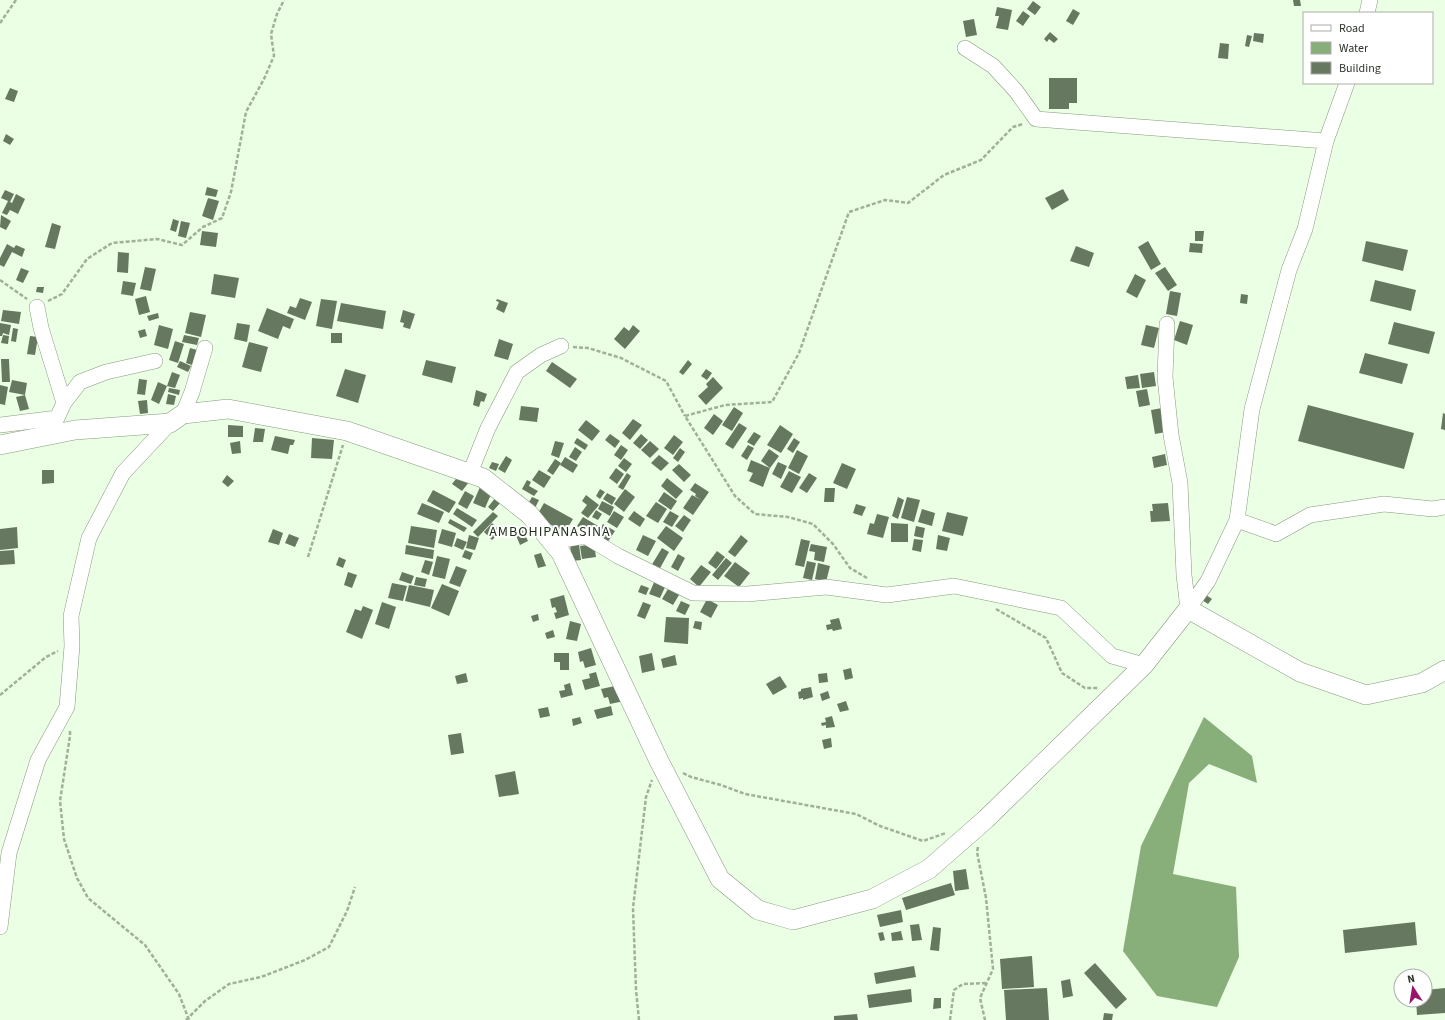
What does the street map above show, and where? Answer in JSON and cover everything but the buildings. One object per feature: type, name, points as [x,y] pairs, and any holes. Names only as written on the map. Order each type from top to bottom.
[{"type":"street","points":[[1367,12],[1370,0]]},
{"type":"street","points":[[965,48],[993,66],[1016,91],[1036,119],[1326,141]]},
{"type":"street","points":[[0,425],[53,427],[75,430],[176,419],[228,409],[347,431],[483,478],[529,514],[561,553],[659,761],[720,879],[758,910],[793,920],[872,899],[929,869],[986,819],[1144,665],[1208,581],[1237,520],[1252,409],[1289,270],[1305,229],[1326,141],[1347,84]]},
{"type":"street","points":[[37,307],[41,328],[64,403]]},
{"type":"street","points":[[1167,324],[1165,377],[1171,436],[1180,483],[1184,576],[1188,609]]},
{"type":"street","points":[[470,473],[488,428],[517,372],[541,355],[561,346]]},
{"type":"street","points":[[0,927],[5,858],[38,760],[67,706],[72,646],[71,616],[89,538],[123,473],[176,419],[192,392],[205,348]]},
{"type":"street","points":[[0,445],[53,427],[64,403],[80,382],[106,372],[155,361]]},
{"type":"street","points":[[1237,520],[1276,534],[1310,515],[1384,504],[1433,509],[1445,507]]},
{"type":"street","points":[[552,542],[585,536],[618,556],[693,593],[747,594],[826,587],[887,595],[954,586],[1061,608],[1112,656],[1144,665]]},
{"type":"street","points":[[1188,609],[1300,672],[1366,695],[1422,683],[1445,670]]},
{"type":"path","points":[[0,23],[16,0]]},
{"type":"path","points":[[0,280],[37,307],[62,294],[87,259],[112,243],[157,239],[182,245],[202,227],[222,218],[231,192],[246,112],[264,79],[274,56],[271,34],[277,14],[284,0]]},
{"type":"path","points":[[686,416],[725,405],[772,402],[799,353],[849,212],[885,200],[908,202],[944,175],[982,160],[1013,127],[1036,119]]},
{"type":"path","points":[[561,346],[588,348],[621,358],[666,382],[735,496],[755,514],[788,517],[813,524],[833,544],[850,568],[868,579]]},
{"type":"path","points":[[308,557],[347,431]]},
{"type":"path","points":[[993,607],[1046,638],[1062,673],[1085,688],[1120,688]]},
{"type":"path","points":[[0,695],[46,657],[72,646]]},
{"type":"path","points":[[67,706],[70,736],[60,801],[64,839],[69,858],[77,878],[88,898],[145,945],[179,994],[188,1019],[205,1001],[229,984],[261,977],[305,960],[329,947],[347,911],[355,887]]},
{"type":"path","points":[[639,1020],[636,990],[633,908],[646,797],[659,761],[690,777],[721,785],[745,794],[856,814],[880,826],[923,841],[951,831]]},
{"type":"path","points":[[977,852],[986,898],[993,969],[980,998],[985,1020]]},
{"type":"path","points":[[950,1020],[954,990],[963,984],[987,982]]},
{"type":"water","points":[[1204,717],[1252,756],[1257,783],[1209,764],[1189,783],[1173,874],[1236,887],[1239,957],[1217,1007],[1157,996],[1123,951],[1141,846]]},
{"type":"district","name":"AMBOHIPANASINA","points":[[550,531]]}]
